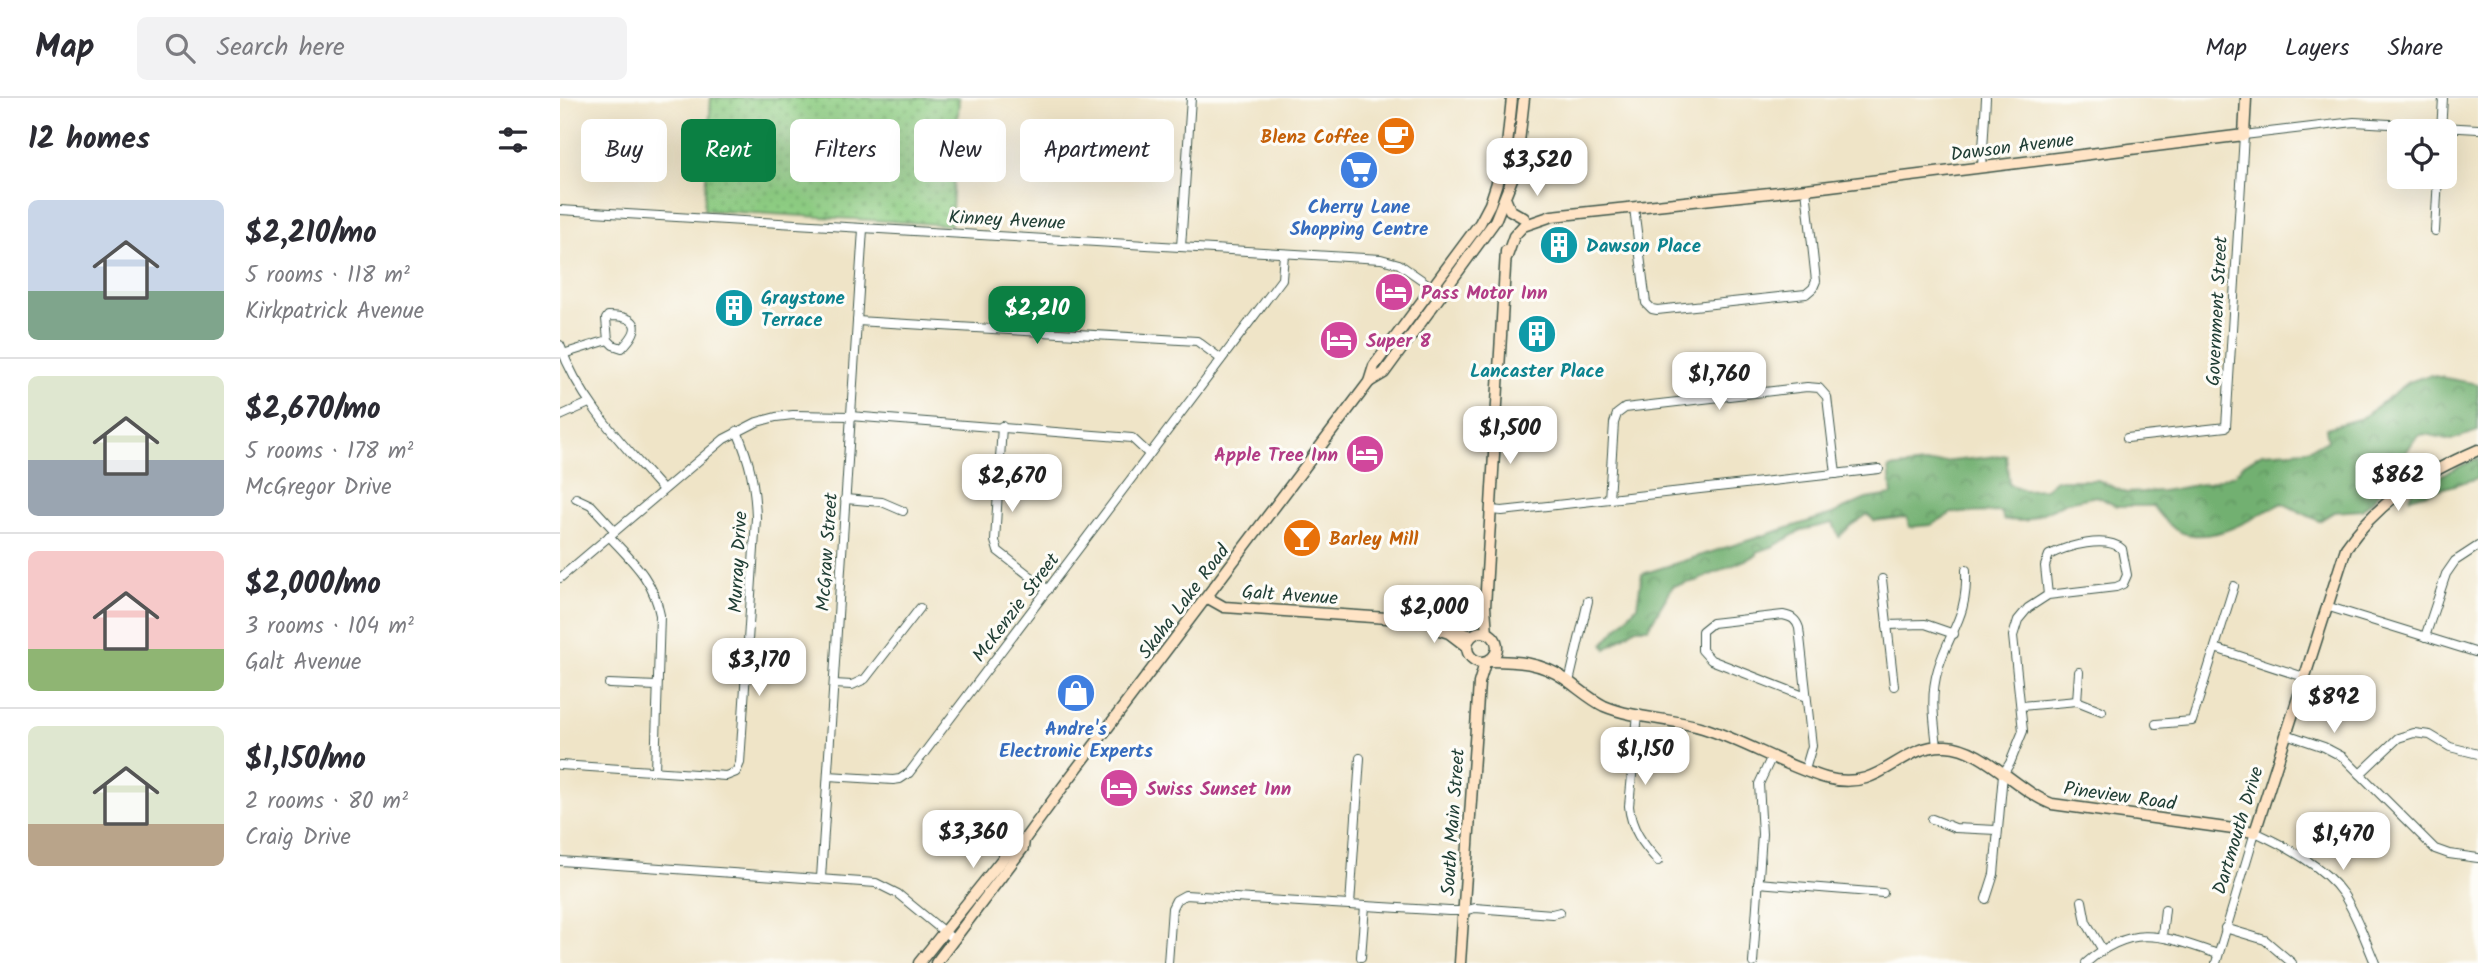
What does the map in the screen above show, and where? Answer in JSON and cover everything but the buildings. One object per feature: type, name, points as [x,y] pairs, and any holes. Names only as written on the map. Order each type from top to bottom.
[{"type":"street","points":[[1181,247],[1191,98]]},
{"type":"street","name":"Skaha Lake Road","points":[[936,963],[1023,848],[1024,840],[1369,382],[1374,366],[1480,223],[1490,204],[1506,155],[1512,98]]},
{"type":"street","name":"Skaha Lake Road","points":[[1369,382],[1384,373],[1486,234],[1506,198],[1516,169],[1524,98]]},
{"type":"street","points":[[1982,167],[1986,98]]},
{"type":"street","name":"Government Street","points":[[2127,438],[2226,427],[2246,98]]},
{"type":"street","points":[[2442,119],[2443,98]]},
{"type":"street","name":"Dawson Avenue","points":[[1522,221],[1539,214],[1552,216],[1806,189],[2354,122],[2387,125]]},
{"type":"street","name":"Dawson Avenue","points":[[2457,129],[2478,130]]},
{"type":"street","points":[[1634,208],[1646,303],[1657,310],[1701,306],[1806,294],[1813,288],[1816,281],[1806,189]]},
{"type":"street","points":[[2435,231],[2437,189]]},
{"type":"street","points":[[1506,198],[1510,210],[1522,221],[1509,232],[1505,246],[1507,256],[1485,607],[1468,654],[1482,661],[1523,662],[1550,670],[1602,705],[1699,726],[1805,770],[1839,780],[1861,779],[1885,771],[1916,751],[1937,746],[1933,700],[1935,685],[1938,669],[1964,609],[1966,570]]},
{"type":"street","name":"Kinney Avenue","points":[[560,210],[1391,261],[1406,268],[1441,295]]},
{"type":"street","name":"McGraw Street","points":[[821,878],[863,229]]},
{"type":"street","name":"McKenzie Street","points":[[828,776],[893,780],[905,777],[1282,279],[1284,254]]},
{"type":"street","points":[[608,316],[625,316],[632,320],[634,334],[622,348],[608,340],[608,316]]},
{"type":"street","points":[[857,321],[1197,341],[1221,359]]},
{"type":"street","points":[[563,354],[608,340]]},
{"type":"street","points":[[560,345],[589,402],[663,490]]},
{"type":"street","points":[[1609,499],[1614,423],[1617,414],[1625,408],[1807,387],[1819,388],[1827,397],[1836,474]]},
{"type":"street","points":[[560,415],[589,402]]},
{"type":"street","points":[[560,578],[709,451],[737,431],[757,422],[793,415],[1002,426],[1132,438],[1149,454]]},
{"type":"street","points":[[1002,426],[995,541],[998,551],[1048,590]]},
{"type":"street","name":"Murray Drive","points":[[560,765],[726,776],[736,772],[740,763],[756,518],[750,463],[737,431]]},
{"type":"street","name":"Dartmouth Drive","points":[[2217,958],[2346,548],[2375,512],[2400,490],[2423,475],[2478,450]]},
{"type":"street","points":[[1491,510],[1502,511],[1879,468]]},
{"type":"street","points":[[576,498],[591,505],[642,571],[656,598],[660,615],[655,771]]},
{"type":"street","points":[[845,499],[883,502],[903,511]]},
{"type":"street","points":[[1986,899],[1994,874],[2003,774],[2023,731],[2013,636],[2018,620],[2028,608],[2049,595],[2123,584],[2127,575],[2122,549],[2113,543],[2084,543],[2049,555],[2045,566],[2049,595]]},
{"type":"street","points":[[2425,637],[2446,574],[2455,561],[2478,546]]},
{"type":"street","points":[[1882,579],[1894,686]]},
{"type":"street","points":[[2156,724],[2192,721],[2234,586]]},
{"type":"street","points":[[1216,587],[1219,597],[1229,607]]},
{"type":"street","name":"Galt Avenue","points":[[1208,598],[1219,605],[1229,607],[1432,621],[1475,637]]},
{"type":"street","points":[[1569,682],[1588,601]]},
{"type":"street","points":[[2326,606],[2478,653]]},
{"type":"street","points":[[834,684],[852,685],[865,679],[920,608]]},
{"type":"street","points":[[1805,770],[1812,746],[1807,697],[1799,628],[1791,617],[1783,615],[1712,623],[1702,631],[1702,650],[1711,660],[1807,697]]},
{"type":"street","points":[[1887,625],[1925,624],[1954,634]]},
{"type":"street","points":[[1475,637],[1493,637],[1497,644],[1523,662]]},
{"type":"street","points":[[1482,661],[1495,656],[1497,644]]},
{"type":"street","points":[[2215,648],[2304,677]]},
{"type":"street","name":"South Main Street","points":[[1460,963],[1482,661]]},
{"type":"street","points":[[2077,701],[2079,672]]},
{"type":"street","points":[[609,684],[657,686]]},
{"type":"street","points":[[2021,706],[2077,701],[2102,711]]},
{"type":"street","points":[[1638,714],[1629,806],[1630,822],[1642,843],[1658,861]]},
{"type":"street","points":[[2360,774],[2398,738],[2414,733],[2430,735],[2450,747],[2477,754]]},
{"type":"street","points":[[2286,734],[2333,750],[2429,845],[2449,854],[2478,858]]},
{"type":"street","name":"Pineview Road","points":[[1937,746],[1966,751],[2052,804],[2255,832]]},
{"type":"street","points":[[1754,963],[1762,834],[1759,784],[1772,756]]},
{"type":"street","points":[[1350,905],[1360,758]]},
{"type":"street","points":[[1933,819],[1955,828],[1996,830]]},
{"type":"street","points":[[2255,832],[2274,841],[2332,881],[2351,908],[2375,963]]},
{"type":"street","name":"Skaha Lake Road","points":[[919,963],[1016,842],[1024,840]]},
{"type":"street","points":[[560,861],[866,881],[883,885],[954,940]]},
{"type":"street","points":[[1758,883],[1883,893]]},
{"type":"street","points":[[1168,963],[1172,908],[1179,897],[1192,895],[1464,911],[1475,908],[1552,914],[1560,912]]},
{"type":"street","points":[[2082,901],[2086,922],[2102,949]]},
{"type":"street","points":[[1361,957],[1365,906]]},
{"type":"street","points":[[2162,936],[2165,909]]},
{"type":"street","points":[[2225,928],[2265,940],[2292,963]]},
{"type":"street","points":[[2086,963],[2102,949],[2119,941],[2162,936],[2217,958]]},
{"type":"green space","points":[[711,98],[959,98],[958,119],[914,119],[914,182],[954,182],[951,225],[704,210],[706,182],[776,182],[776,119],[710,119]]},
{"type":"green space","points":[[2429,375],[2478,384],[2478,431],[2451,440],[2425,434],[2417,436],[2376,497],[2362,510],[2334,512],[2319,521],[2282,503],[2233,528],[2207,535],[2180,532],[2153,506],[2116,506],[2097,496],[2067,502],[2025,521],[2004,520],[2001,512],[1952,513],[1931,525],[1909,527],[1907,517],[1874,521],[1868,514],[1839,537],[1833,523],[1802,530],[1757,552],[1757,555],[1696,581],[1673,586],[1648,628],[1636,628],[1606,649],[1603,644],[1637,606],[1642,574],[1832,514],[1866,499],[1892,495],[1889,468],[2006,455],[2009,484],[2024,490],[2045,489],[2056,480],[2098,480],[2126,493],[2162,491],[2208,483],[2235,474],[2244,464],[2262,453],[2305,450],[2328,441],[2326,428],[2362,418],[2409,382]]},
{"type":"green space","points":[[2478,458],[2478,478],[2410,498],[2414,488]]},
{"type":"place","name":"Blenz Coffee","points":[[1396,136]]},
{"type":"place","name":"Cherry Lane Shopping Centre","points":[[1359,170]]},
{"type":"place","name":"Dawson Place","points":[[1559,245]]},
{"type":"place","name":"Pass Motor Inn","points":[[1394,292]]},
{"type":"place","name":"Graystone Terrace","points":[[734,308]]},
{"type":"place","name":"Lancaster Place","points":[[1537,334]]},
{"type":"place","name":"Super 8","points":[[1339,340]]},
{"type":"place","name":"Apple Tree Inn","points":[[1365,454]]},
{"type":"place","name":"Barley Mill","points":[[1302,538]]},
{"type":"place","name":"Andre's Electronic Experts","points":[[1076,693]]},
{"type":"place","name":"Swiss Sunset Inn","points":[[1119,788]]}]
